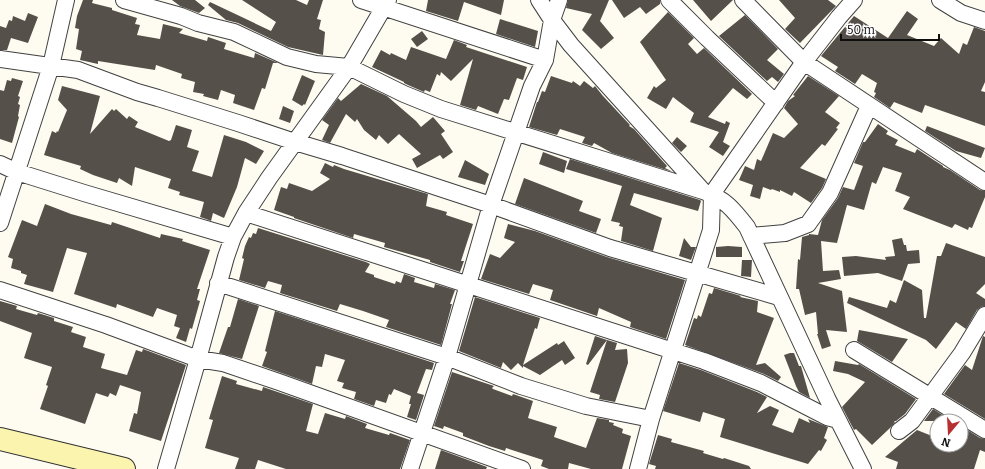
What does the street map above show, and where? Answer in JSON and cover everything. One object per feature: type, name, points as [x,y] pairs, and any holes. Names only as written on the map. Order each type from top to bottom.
[{"type":"main road","points":[[0,439],[124,469]]},
{"type":"street","points":[[0,223],[51,66],[66,0]]},
{"type":"street","points":[[124,0],[181,16],[198,23],[234,32],[287,57],[316,64],[349,66],[404,94],[441,109],[708,193],[728,204],[747,227],[779,297],[863,469]]},
{"type":"street","points":[[361,0],[386,3],[545,60]]},
{"type":"street","points":[[539,0],[571,45],[708,193],[711,230],[674,351],[651,419],[638,469]]},
{"type":"street","points":[[410,469],[447,357],[491,205],[532,86],[545,60],[552,20],[559,0]]},
{"type":"street","points":[[669,0],[776,103]]},
{"type":"street","points":[[743,0],[804,62],[985,182]]},
{"type":"street","points":[[708,193],[776,103],[804,62],[854,0]]},
{"type":"street","points":[[940,0],[964,6],[985,21]]},
{"type":"street","points":[[166,469],[198,359],[218,283],[233,237],[268,178],[349,66],[386,3]]},
{"type":"street","points":[[0,59],[78,70],[137,92],[342,156],[491,205],[610,248],[779,297]]},
{"type":"street","points":[[751,236],[785,232],[808,224],[830,193],[869,106]]},
{"type":"street","points":[[0,164],[17,172],[233,237]]},
{"type":"street","points":[[246,213],[674,351],[761,383],[827,417],[838,420]]},
{"type":"street","points":[[218,283],[447,357],[528,388],[586,406],[651,419]]},
{"type":"street","points":[[0,290],[106,325],[198,359],[223,362],[522,469]]},
{"type":"street","points":[[899,432],[912,421],[930,397],[962,353],[985,315]]},
{"type":"street","points":[[854,350],[985,430]]},
{"type":"building","points":[[83,0],[93,0],[92,3],[112,8],[112,10],[137,18],[135,24],[140,25],[137,35],[160,39],[163,24],[183,29],[179,33],[207,41],[208,37],[226,43],[224,49],[254,58],[255,53],[278,63],[273,63],[265,89],[262,88],[254,110],[233,103],[235,95],[221,90],[218,100],[203,96],[204,94],[193,92],[195,82],[181,78],[182,74],[156,65],[155,70],[98,61],[98,64],[80,60],[82,51],[76,49],[79,29],[75,28],[77,16]]},
{"type":"building","points":[[172,0],[195,0],[205,8],[199,13],[180,6]]},
{"type":"building","points":[[242,0],[296,0],[307,5],[309,0],[323,0],[317,19],[321,20],[319,29],[325,32],[323,55],[288,47],[238,23],[226,20],[208,5],[210,2],[271,31],[276,22]]},
{"type":"building","points":[[428,0],[504,0],[501,15],[464,2],[458,21],[426,11]]},
{"type":"building","points":[[568,0],[609,0],[600,21],[614,38],[601,49],[582,30],[592,14],[566,8]]},
{"type":"building","points":[[612,0],[660,0],[660,4],[646,14],[640,7],[624,18]]},
{"type":"building","points":[[693,0],[733,0],[711,21]]},
{"type":"building","points":[[779,0],[828,0],[836,6],[800,43],[785,29],[795,18]]},
{"type":"building","points":[[907,11],[918,19],[907,35],[934,46],[941,38],[959,54],[963,43],[967,45],[974,27],[985,31],[985,82],[981,91],[985,92],[985,126],[925,105],[922,113],[894,102],[890,108],[874,97],[877,83],[862,74],[855,84],[835,71],[838,67],[821,56],[854,16],[888,38]]},
{"type":"building","points":[[668,12],[694,38],[688,44],[697,54],[704,48],[752,94],[747,99],[733,88],[708,117],[725,124],[726,121],[730,123],[723,142],[730,146],[723,156],[709,147],[719,132],[690,122],[694,113],[673,97],[666,109],[647,98],[654,86],[656,88],[666,80],[640,42]]},
{"type":"building","points":[[28,13],[38,17],[28,43],[11,38],[7,50],[0,50],[0,26],[6,28],[9,20],[12,21],[13,16],[25,21]]},
{"type":"building","points":[[745,15],[778,49],[767,60],[784,74],[778,82],[772,77],[767,81],[719,36]]},
{"type":"building","points":[[500,19],[538,31],[535,47],[496,34]]},
{"type":"building","points":[[422,31],[428,39],[417,47],[411,39]]},
{"type":"building","points":[[454,40],[467,45],[466,47],[527,67],[523,80],[517,78],[509,100],[504,99],[498,114],[478,106],[476,110],[460,105],[473,59],[451,81],[441,72],[440,76],[437,74],[430,92],[425,90],[424,92],[372,67],[381,50],[390,55],[391,53],[406,60],[411,47],[446,59]]},
{"type":"building","points":[[302,75],[315,81],[305,105],[304,104],[302,106],[292,100]]},
{"type":"building","points":[[551,76],[572,83],[573,81],[580,86],[584,81],[593,88],[595,86],[630,125],[629,126],[634,129],[667,166],[665,168],[673,172],[612,153],[594,143],[592,146],[582,143],[585,137],[560,129],[557,135],[529,127],[537,102],[542,91],[545,92]]},
{"type":"building","points":[[808,76],[839,96],[825,112],[840,123],[836,128],[838,129],[825,146],[822,144],[800,168],[826,179],[822,188],[811,203],[794,192],[792,196],[780,190],[780,192],[763,187],[760,199],[750,196],[753,185],[739,180],[745,166],[754,170],[757,159],[761,161],[773,133],[784,138],[798,124],[784,108],[788,101],[795,96],[793,95]]},
{"type":"building","points":[[12,78],[23,81],[18,96],[20,97],[18,104],[20,105],[19,117],[12,143],[0,139],[0,90],[4,91],[7,80],[11,81]]},
{"type":"building","points":[[361,84],[387,96],[421,127],[433,117],[445,131],[441,134],[453,152],[443,159],[440,155],[417,168],[412,159],[421,154],[399,134],[388,144],[379,135],[376,140],[364,130],[357,119],[355,122],[346,114],[330,143],[322,140],[329,125],[322,120],[338,98],[341,101]]},
{"type":"building","points":[[62,86],[100,96],[90,134],[112,109],[114,111],[116,109],[127,119],[129,116],[138,122],[135,127],[169,141],[171,140],[176,125],[192,130],[187,147],[199,151],[192,171],[212,177],[224,135],[246,142],[264,151],[256,164],[245,158],[237,187],[224,218],[213,213],[211,221],[200,217],[204,202],[179,195],[180,192],[168,188],[171,179],[135,167],[132,186],[119,178],[117,183],[80,169],[81,166],[44,155],[52,131],[56,133],[57,131],[58,132],[67,110],[58,100]]},
{"type":"building","points":[[283,106],[294,111],[290,123],[279,119]]},
{"type":"building","points":[[878,124],[888,131],[886,134],[898,140],[895,145],[915,153],[917,149],[980,190],[985,191],[985,197],[972,228],[969,227],[968,230],[955,224],[952,228],[903,209],[910,197],[895,191],[902,173],[883,167],[876,184],[872,182],[864,210],[847,205],[837,243],[821,241],[823,271],[839,270],[841,279],[818,283],[842,291],[847,332],[826,330],[831,346],[822,349],[817,334],[816,312],[805,315],[799,289],[796,289],[798,259],[800,260],[802,237],[809,234],[818,235],[822,220],[838,198],[843,187],[854,190],[863,166],[854,163],[863,142],[865,142]]},
{"type":"building","points":[[927,126],[985,148],[981,158],[956,151],[925,131]]},
{"type":"building","points":[[677,137],[687,146],[681,152],[672,143]]},
{"type":"building","points":[[543,152],[567,161],[564,173],[539,164]]},
{"type":"building","points":[[570,159],[700,200],[698,211],[634,193],[630,205],[662,218],[653,251],[621,241],[623,227],[619,226],[620,223],[611,221],[622,186],[566,169]]},
{"type":"building","points":[[465,160],[489,174],[485,185],[458,177]]},
{"type":"building","points":[[325,163],[333,167],[334,165],[428,194],[426,206],[447,212],[446,215],[473,224],[461,261],[464,261],[460,272],[430,262],[430,260],[384,247],[385,243],[354,234],[353,238],[274,210],[281,187],[287,189],[289,183],[312,191],[330,179],[320,173]]},
{"type":"building","points":[[524,178],[583,201],[579,211],[601,219],[596,233],[515,204]]},
{"type":"building","points":[[45,204],[71,214],[111,225],[112,222],[160,238],[161,234],[183,239],[182,241],[210,250],[197,289],[200,289],[197,300],[200,301],[192,329],[190,328],[186,342],[176,338],[180,328],[174,326],[177,315],[157,308],[153,317],[117,304],[116,308],[74,294],[87,253],[67,248],[53,292],[24,284],[27,275],[21,273],[21,271],[11,268],[13,259],[8,257],[22,220],[37,226]]},
{"type":"building","points":[[508,224],[535,231],[607,257],[685,280],[666,339],[630,327],[631,322],[599,308],[597,316],[550,300],[553,290],[533,284],[529,294],[481,279],[490,254],[500,258],[515,242],[504,238]]},
{"type":"building","points":[[258,228],[366,262],[370,264],[365,272],[374,275],[374,277],[395,284],[396,281],[401,283],[404,274],[415,278],[414,282],[434,288],[435,284],[455,290],[450,304],[452,304],[441,345],[386,327],[389,320],[363,311],[340,304],[337,311],[280,293],[282,285],[268,281],[265,288],[239,280],[244,259],[242,258],[245,246],[249,237],[251,238],[253,233],[256,234]]},
{"type":"building","points":[[684,238],[691,247],[696,247],[691,260],[679,256]]},
{"type":"building","points":[[902,238],[904,245],[906,245],[907,251],[919,250],[920,263],[908,264],[902,281],[878,273],[844,276],[842,257],[856,256],[886,260],[885,257],[895,256],[892,240]]},
{"type":"building","points":[[946,243],[985,257],[985,284],[976,293],[985,299],[985,306],[977,310],[966,329],[956,322],[936,349],[926,340],[847,303],[849,297],[887,308],[890,300],[896,303],[904,280],[922,290],[924,318],[926,318],[937,256],[941,256]]},
{"type":"building","points":[[716,247],[742,247],[742,257],[716,257]]},
{"type":"building","points":[[742,260],[752,260],[751,277],[741,276]]},
{"type":"building","points":[[714,288],[741,296],[740,297],[758,301],[757,312],[774,318],[756,365],[765,363],[781,377],[778,381],[764,374],[685,345],[694,318],[697,319],[698,315],[701,317],[709,293],[712,294]]},
{"type":"building","points":[[475,297],[540,318],[537,329],[535,328],[523,365],[557,343],[558,345],[564,341],[575,358],[565,365],[562,360],[540,375],[523,366],[523,368],[518,363],[511,370],[503,362],[501,368],[459,351]]},
{"type":"building","points":[[238,299],[259,306],[242,359],[219,353],[228,327],[230,327]]},
{"type":"building","points":[[0,301],[17,306],[16,309],[54,318],[54,321],[73,327],[71,332],[86,337],[83,347],[105,354],[101,368],[127,375],[136,350],[142,352],[143,349],[186,365],[161,441],[129,431],[134,413],[137,414],[141,392],[120,385],[116,396],[110,393],[108,397],[96,393],[85,424],[40,409],[48,386],[46,385],[52,367],[24,358],[32,333],[0,321]]},
{"type":"building","points":[[275,311],[434,363],[432,370],[426,369],[417,393],[424,395],[416,420],[407,417],[411,404],[409,404],[411,396],[394,389],[391,395],[389,394],[386,403],[376,400],[374,406],[354,399],[356,392],[342,388],[344,383],[337,381],[345,360],[325,354],[322,367],[316,366],[312,384],[262,366],[267,352],[265,351]]},
{"type":"building","points":[[859,330],[908,339],[892,362],[857,341]]},
{"type":"building","points":[[595,336],[607,340],[588,365],[586,364]]},
{"type":"building","points":[[983,336],[985,337],[985,419],[944,394],[965,365],[972,370]]},
{"type":"building","points":[[607,340],[617,343],[615,350],[627,349],[628,363],[615,402],[599,399],[600,395],[590,392]]},
{"type":"building","points":[[794,353],[799,366],[801,366],[810,398],[799,392],[796,386],[784,355]]},
{"type":"building","points":[[835,361],[859,364],[916,399],[905,414],[894,421],[895,422],[890,428],[872,445],[856,429],[854,430],[842,407],[865,382],[848,374],[833,371]]},
{"type":"building","points":[[679,363],[701,370],[767,397],[757,413],[770,406],[779,410],[772,425],[793,433],[799,418],[810,423],[808,419],[828,427],[824,438],[827,440],[821,451],[819,450],[808,464],[720,437],[725,419],[703,412],[700,422],[663,411]]},
{"type":"building","points":[[452,372],[494,386],[492,388],[493,389],[512,396],[513,394],[533,401],[528,418],[557,427],[554,437],[586,448],[597,418],[609,420],[609,422],[614,423],[613,425],[623,429],[622,433],[631,436],[622,469],[591,469],[569,463],[568,469],[549,469],[541,466],[543,460],[506,448],[505,451],[489,446],[463,436],[463,433],[444,426],[443,429],[434,426]]},
{"type":"building","points":[[222,376],[237,381],[236,384],[262,391],[263,387],[313,404],[306,431],[318,434],[325,413],[345,419],[346,416],[367,424],[365,428],[389,435],[390,433],[410,440],[400,469],[286,469],[258,460],[255,469],[235,469],[239,458],[205,448],[213,420],[209,419]]},
{"type":"building","points":[[933,409],[939,413],[930,413]]},
{"type":"building","points":[[929,414],[929,421],[924,421]]},
{"type":"building","points":[[917,430],[929,435],[929,453],[969,453],[969,431],[980,438],[985,439],[985,452],[980,450],[974,469],[896,469],[898,462],[885,457]]},
{"type":"building","points":[[658,435],[672,439],[671,442],[704,451],[703,453],[749,466],[751,469],[655,469],[656,466],[649,464]]},
{"type":"building","points":[[441,450],[487,467],[486,469],[435,469]]}]
